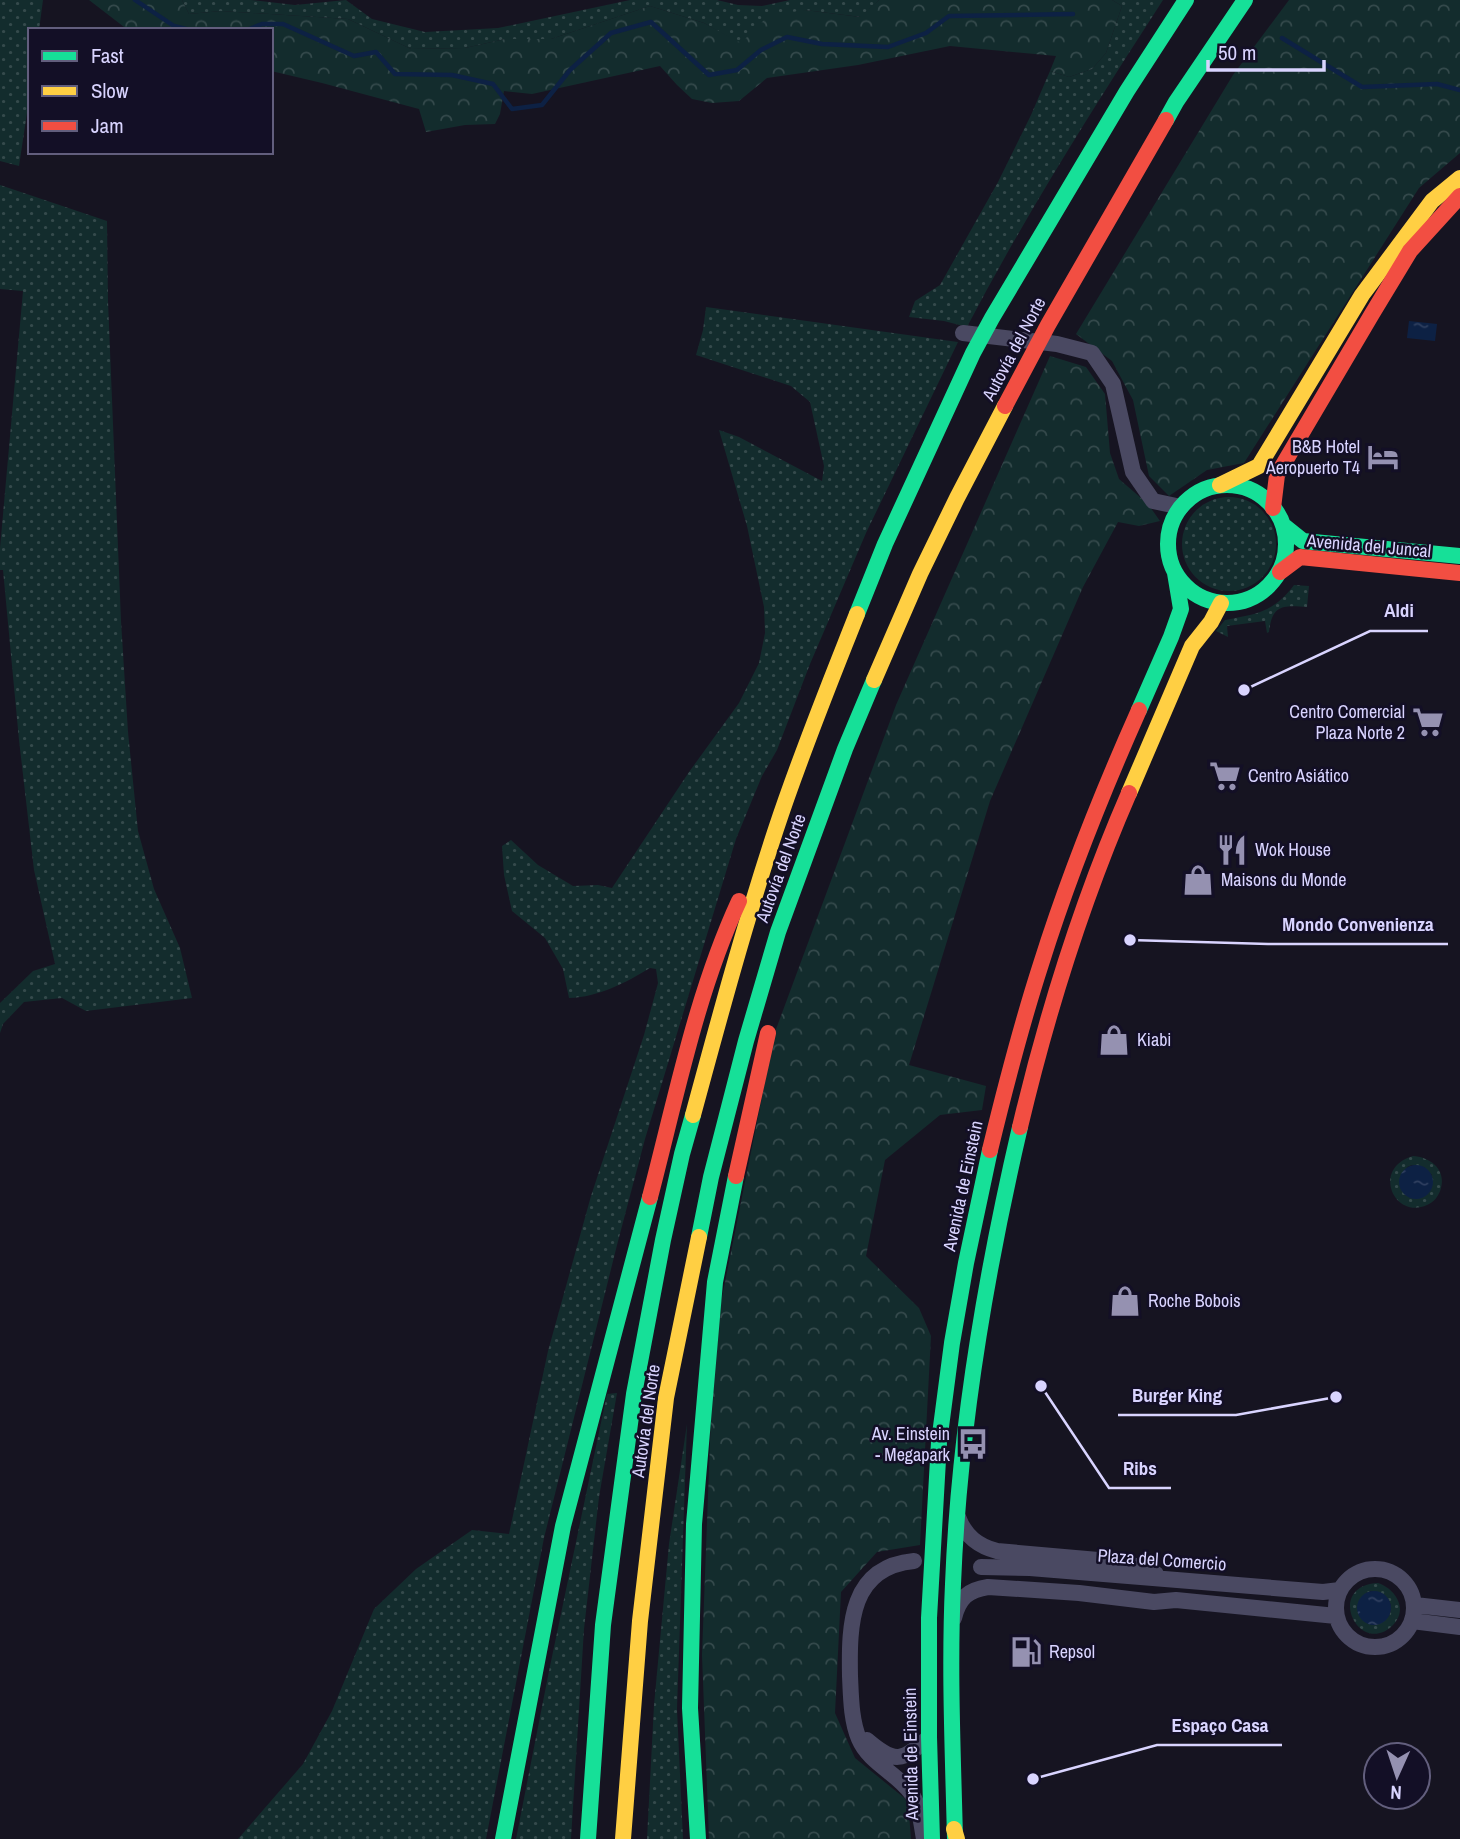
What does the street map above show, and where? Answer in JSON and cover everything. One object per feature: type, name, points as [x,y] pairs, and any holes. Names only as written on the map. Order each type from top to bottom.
[{"type":"main road","name":"Autovía del Norte","points":[[588,1839],[603,1625],[634,1394],[660,1253],[682,1154],[713,1040],[776,830],[809,735],[885,544],[973,353],[1127,91],[1186,0]]},
{"type":"main road","name":"Autovía del Norte","points":[[623,1839],[640,1621],[666,1398],[711,1177],[746,1041],[778,932],[845,749],[920,574],[957,498],[1048,325],[1176,102],[1245,0]]},
{"type":"main road","points":[[1220,485],[1240,486],[1258,494],[1273,508],[1283,525],[1286,541],[1280,572],[1269,586],[1255,596],[1238,602],[1221,603],[1202,598],[1186,587],[1175,572],[1169,556],[1168,540],[1172,523],[1181,507],[1192,497],[1259,466],[1362,295],[1432,201],[1460,178]]},
{"type":"main road","points":[[1273,508],[1277,475],[1365,325],[1410,251],[1460,196]]},
{"type":"main road","name":"Avenida del Juncal","points":[[1283,525],[1303,541],[1460,556]]},
{"type":"main road","name":"Avenida del Juncal","points":[[1280,572],[1300,558],[1460,573]]},
{"type":"main road","name":"Avenida de Einstein","points":[[932,1839],[929,1618],[939,1442],[966,1263],[1006,1084],[1041,964],[1086,838],[1181,609],[1175,572]]},
{"type":"main road","points":[[956,1836],[951,1634],[953,1580],[964,1443],[977,1346],[1005,1192],[1029,1090],[1063,968],[1106,846],[1192,646],[1211,622],[1221,603]]},
{"type":"main road","points":[[503,1839],[563,1525],[667,1129],[714,961],[729,920],[776,830]]},
{"type":"main road","points":[[791,941],[814,835]]},
{"type":"main road","points":[[698,1839],[691,1708],[694,1524],[715,1282],[743,1139],[772,1016]]},
{"type":"street","points":[[963,333],[1057,344],[1091,354],[1113,384],[1133,472],[1153,501],[1181,507]]},
{"type":"street","points":[[958,1517],[962,1528],[985,1548],[1121,1562],[1146,1569],[1164,1578]]},
{"type":"street","points":[[914,1561],[887,1567],[871,1578],[858,1596],[852,1617],[850,1664],[854,1721],[859,1740],[866,1751],[912,1794],[918,1806],[923,1839]]},
{"type":"street","name":"Plaza del Comercio","points":[[1176,1600],[1162,1594],[1042,1580],[974,1566],[1164,1578],[1323,1592],[1340,1590]]},
{"type":"street","points":[[1380,1569],[1393,1572],[1404,1581],[1411,1592],[1413,1613],[1406,1632],[1396,1641],[1385,1646],[1372,1647],[1349,1638],[1336,1616],[1336,1603],[1340,1590],[1356,1573],[1380,1569]]},
{"type":"street","points":[[951,1634],[955,1613],[966,1595],[975,1589],[988,1587],[1079,1593],[1154,1602],[1176,1600],[1336,1616]]},
{"type":"street","points":[[1413,1613],[1460,1610]]},
{"type":"street","points":[[1413,1613],[1460,1627]]},
{"type":"street","points":[[854,1721],[862,1736],[887,1756],[900,1758],[929,1737]]},
{"type":"green space","points":[[0,0],[43,0],[39,28],[28,28],[28,106],[19,166],[0,161]]},
{"type":"green space","points":[[89,0],[182,0],[189,14],[221,11],[348,19],[411,49],[465,48],[505,39],[551,39],[650,6],[704,23],[741,43],[768,16],[805,10],[860,17],[879,0],[1112,0],[1122,6],[1106,53],[1092,69],[1069,77],[1050,71],[1056,56],[950,46],[858,65],[767,78],[739,101],[712,103],[692,99],[660,66],[532,94],[504,91],[500,114],[495,124],[465,125],[426,132],[419,109],[273,71],[273,28],[125,28]]},
{"type":"green space","points":[[182,0],[251,0],[295,5],[346,0],[372,19],[425,32],[498,28],[630,0],[717,0],[738,5],[762,6],[790,0],[879,0],[861,17],[805,10],[741,44],[704,23],[650,6],[551,39],[505,39],[465,48],[411,49],[348,19],[221,11],[189,14]]},
{"type":"green space","points":[[1112,0],[1163,0],[1037,202],[967,327],[909,317],[915,301],[940,285],[998,182],[1050,71],[1069,77],[1092,69],[1106,53],[1122,6]]},
{"type":"green space","points":[[1289,0],[1460,0],[1460,153],[1419,188],[1244,463],[1207,470],[1169,496],[1149,476],[1133,400],[1112,361],[1076,334],[1233,75]]},
{"type":"green space","points":[[0,185],[107,221],[121,621],[138,831],[154,889],[180,948],[192,998],[86,1011],[62,998],[24,1002],[3,1024],[0,1033],[0,1003],[33,971],[55,964],[34,870],[3,570],[0,570],[23,291],[0,289]]},
{"type":"green space","points":[[706,307],[958,342],[866,533],[810,664],[777,750],[762,776],[736,839],[645,1139],[617,1245],[544,1538],[486,1839],[238,1839],[303,1764],[332,1711],[374,1609],[416,1569],[472,1530],[509,1534],[548,1351],[591,1196],[644,1035],[658,983],[656,969],[650,968],[601,992],[569,998],[563,969],[545,938],[512,911],[504,875],[502,846],[511,840],[538,865],[573,886],[598,885],[612,888],[689,772],[739,703],[759,663],[765,633],[764,607],[747,526],[719,430],[739,437],[822,481],[824,466],[810,402],[791,386],[696,355]]},
{"type":"green space","points":[[1050,356],[1086,367],[1105,394],[1110,453],[1119,479],[1148,504],[1160,521],[1139,526],[1118,522],[1083,587],[990,801],[909,1065],[986,1086],[982,1110],[940,1115],[885,1160],[866,1256],[919,1308],[931,1336],[920,1545],[877,1552],[841,1592],[835,1713],[855,1758],[908,1801],[911,1839],[709,1839],[702,1655],[714,1337],[775,1032],[896,705]]},
{"type":"green space","points":[[1229,497],[1247,501],[1262,511],[1272,526],[1276,544],[1272,562],[1262,577],[1247,587],[1229,591],[1211,587],[1196,577],[1186,562],[1182,544],[1186,526],[1196,511],[1211,501]]},
{"type":"green space","points":[[1294,585],[1309,586],[1307,607],[1291,606],[1280,609],[1273,616],[1269,632],[1267,633],[1265,621],[1227,626],[1228,637],[1216,631],[1225,620],[1255,614],[1271,607]]},
{"type":"green space","points":[[1413,1156],[1431,1162],[1439,1170],[1441,1188],[1432,1202],[1415,1208],[1397,1199],[1390,1181],[1400,1162]],"holes":[[[1407,1167],[1424,1167],[1432,1175],[1406,1196],[1400,1187]]]},
{"type":"green space","points":[[617,1393],[599,1497],[584,1629],[571,1839],[516,1839],[607,1394]]},
{"type":"green space","points":[[687,1424],[677,1709],[683,1839],[647,1839],[654,1705],[669,1544]]},
{"type":"green space","points":[[1378,1583],[1390,1590],[1398,1601],[1400,1613],[1397,1620],[1380,1633],[1368,1633],[1359,1627],[1352,1617],[1350,1606],[1353,1595],[1362,1587]],"holes":[[[1366,1593],[1379,1593],[1389,1601],[1391,1612],[1383,1622],[1375,1625]]]},
{"type":"water","points":[[1409,321],[1437,324],[1435,341],[1407,338]]},
{"type":"water","points":[[1416,1165],[1428,1170],[1433,1182],[1428,1194],[1416,1199],[1404,1194],[1399,1182],[1404,1170]]},
{"type":"water","points":[[1374,1591],[1386,1596],[1391,1608],[1386,1620],[1374,1625],[1362,1620],[1357,1608],[1362,1596]]},
{"type":"waterway","points":[[135,0],[174,26],[182,28]]},
{"type":"waterway","points":[[252,28],[262,24],[283,24],[354,56],[376,52],[395,74],[452,75],[493,84],[512,109],[542,105],[570,70],[611,33],[651,22],[709,75],[737,70],[761,50],[787,37],[822,44],[888,47],[926,33],[949,16],[1073,14]]},
{"type":"waterway","points":[[1282,38],[1362,87],[1437,84],[1460,90]]},
{"type":"traffic: fast","points":[[857,614],[885,544],[973,353],[1127,91],[1186,0]]},
{"type":"traffic: fast","points":[[1166,120],[1245,0]]},
{"type":"traffic: fast","points":[[1227,485],[1250,490],[1269,502],[1281,521],[1286,544],[1281,567],[1269,586],[1250,598],[1227,603],[1204,598],[1185,586],[1173,567],[1168,544],[1173,521],[1185,502],[1204,490],[1227,485]]},
{"type":"traffic: fast","points":[[1283,525],[1303,541],[1460,556]]},
{"type":"traffic: fast","points":[[1139,710],[1181,609],[1175,573]]},
{"type":"traffic: fast","points":[[699,1237],[711,1177],[746,1041],[778,932],[845,749],[874,680]]},
{"type":"traffic: fast","points":[[588,1839],[603,1625],[634,1394],[663,1240],[693,1115]]},
{"type":"traffic: fast","points":[[955,1839],[952,1616],[961,1469],[985,1297],[1020,1127]]},
{"type":"traffic: fast","points":[[932,1839],[929,1618],[939,1442],[952,1343],[990,1150]]},
{"type":"traffic: fast","points":[[698,1839],[690,1708],[694,1524],[715,1282],[736,1176]]},
{"type":"traffic: fast","points":[[503,1839],[563,1526],[650,1197]]},
{"type":"traffic: slow","points":[[1220,485],[1259,466],[1362,295],[1432,201],[1460,178]]},
{"type":"traffic: slow","points":[[874,680],[920,574],[1005,406]]},
{"type":"traffic: slow","points":[[1129,793],[1192,646],[1211,622],[1221,603]]},
{"type":"traffic: slow","points":[[693,1115],[743,935],[776,829],[857,614]]},
{"type":"traffic: slow","points":[[623,1839],[640,1621],[666,1398],[699,1237]]},
{"type":"traffic: slow","points":[[954,1829],[957,1839]]},
{"type":"traffic: jam","points":[[1005,406],[1048,325],[1166,120]]},
{"type":"traffic: jam","points":[[1273,508],[1277,475],[1372,314],[1410,251],[1460,196]]},
{"type":"traffic: jam","points":[[1280,572],[1300,557],[1460,573]]},
{"type":"traffic: jam","points":[[990,1150],[1007,1080],[1051,932],[1086,836],[1139,710]]},
{"type":"traffic: jam","points":[[1020,1127],[1067,958],[1129,793]]},
{"type":"traffic: jam","points":[[650,1197],[699,1009],[739,901]]},
{"type":"traffic: jam","points":[[736,1176],[768,1033]]},
{"type":"place","name":"B&B Hotel Aeropuerto T4","points":[[1383,457]]},
{"type":"place","name":"Aldi","points":[[1244,690]]},
{"type":"place","name":"Centro Comercial Plaza Norte 2","points":[[1428,722]]},
{"type":"place","name":"Centro Asiático","points":[[1225,776]]},
{"type":"place","name":"Wok House","points":[[1232,850]]},
{"type":"place","name":"Maisons du Monde","points":[[1198,880]]},
{"type":"place","name":"Mondo Convenienza","points":[[1130,940]]},
{"type":"place","name":"Kiabi","points":[[1114,1040]]},
{"type":"place","name":"Roche Bobois","points":[[1125,1301]]},
{"type":"place","name":"Ribs","points":[[1041,1386]]},
{"type":"place","name":"Burger King","points":[[1336,1397]]},
{"type":"place","name":"Av. Einstein - Megapark","points":[[973,1444]]},
{"type":"place","name":"Repsol","points":[[1026,1652]]},
{"type":"place","name":"Espaço Casa","points":[[1033,1779]]}]
